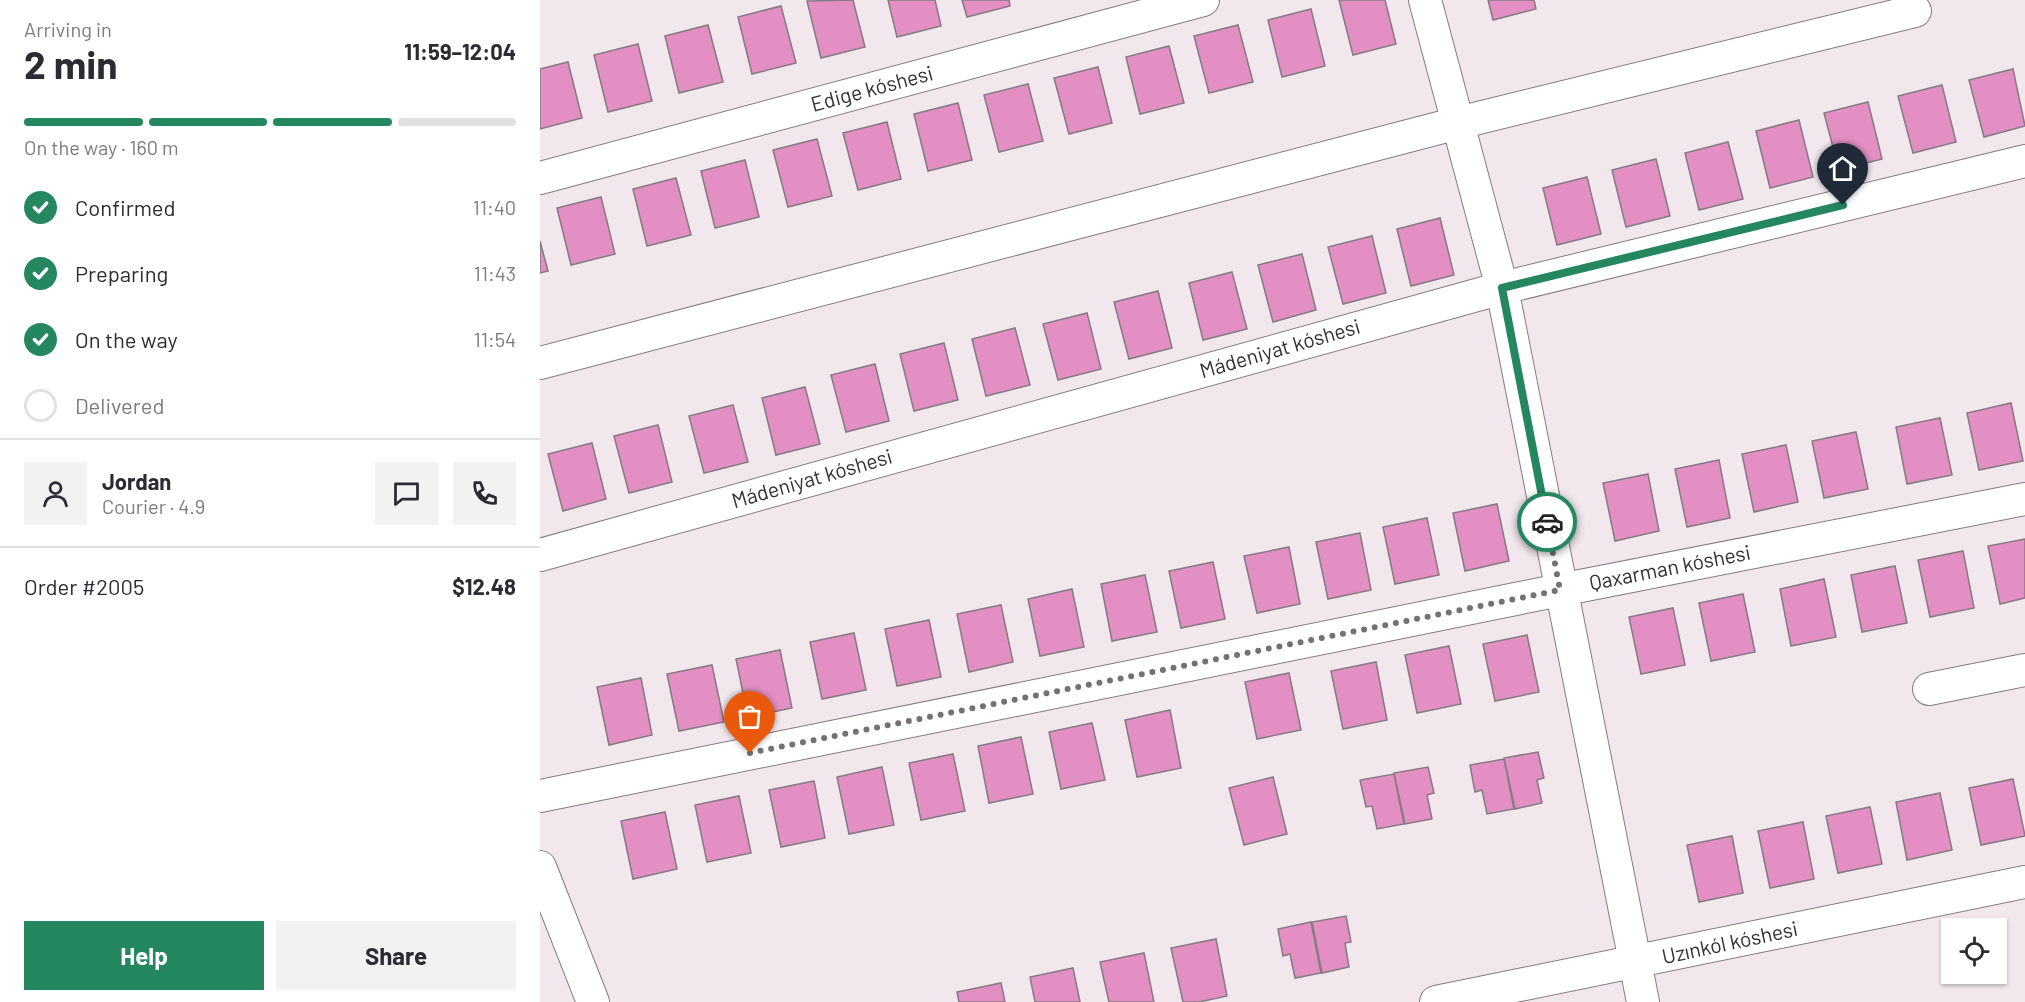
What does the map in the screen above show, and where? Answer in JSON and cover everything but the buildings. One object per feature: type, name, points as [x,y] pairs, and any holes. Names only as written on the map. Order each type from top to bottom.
[{"type":"street","name":"Edige kóshesi","points":[[540,178],[1203,0]]},
{"type":"street","points":[[1425,0],[1502,288],[1560,590],[1637,962],[1643,1002]]},
{"type":"street","points":[[540,363],[1458,123],[1915,11]]},
{"type":"street","name":"Mádeniyat kóshesi","points":[[540,555],[1502,288],[2025,161]]},
{"type":"street","name":"Qaxarman kóshesi","points":[[540,796],[1560,590],[2025,499]]},
{"type":"street","points":[[1929,689],[2025,670]]},
{"type":"street","points":[[540,867],[593,1002]]},
{"type":"street","name":"Uzınkól kóshesi","points":[[1436,1002],[2025,882]]},
{"type":"way so far","points":[[750,753],[1560,590],[1547,522]]},
{"type":"route","points":[[1547,522],[1502,288],[1843,205]]}]
